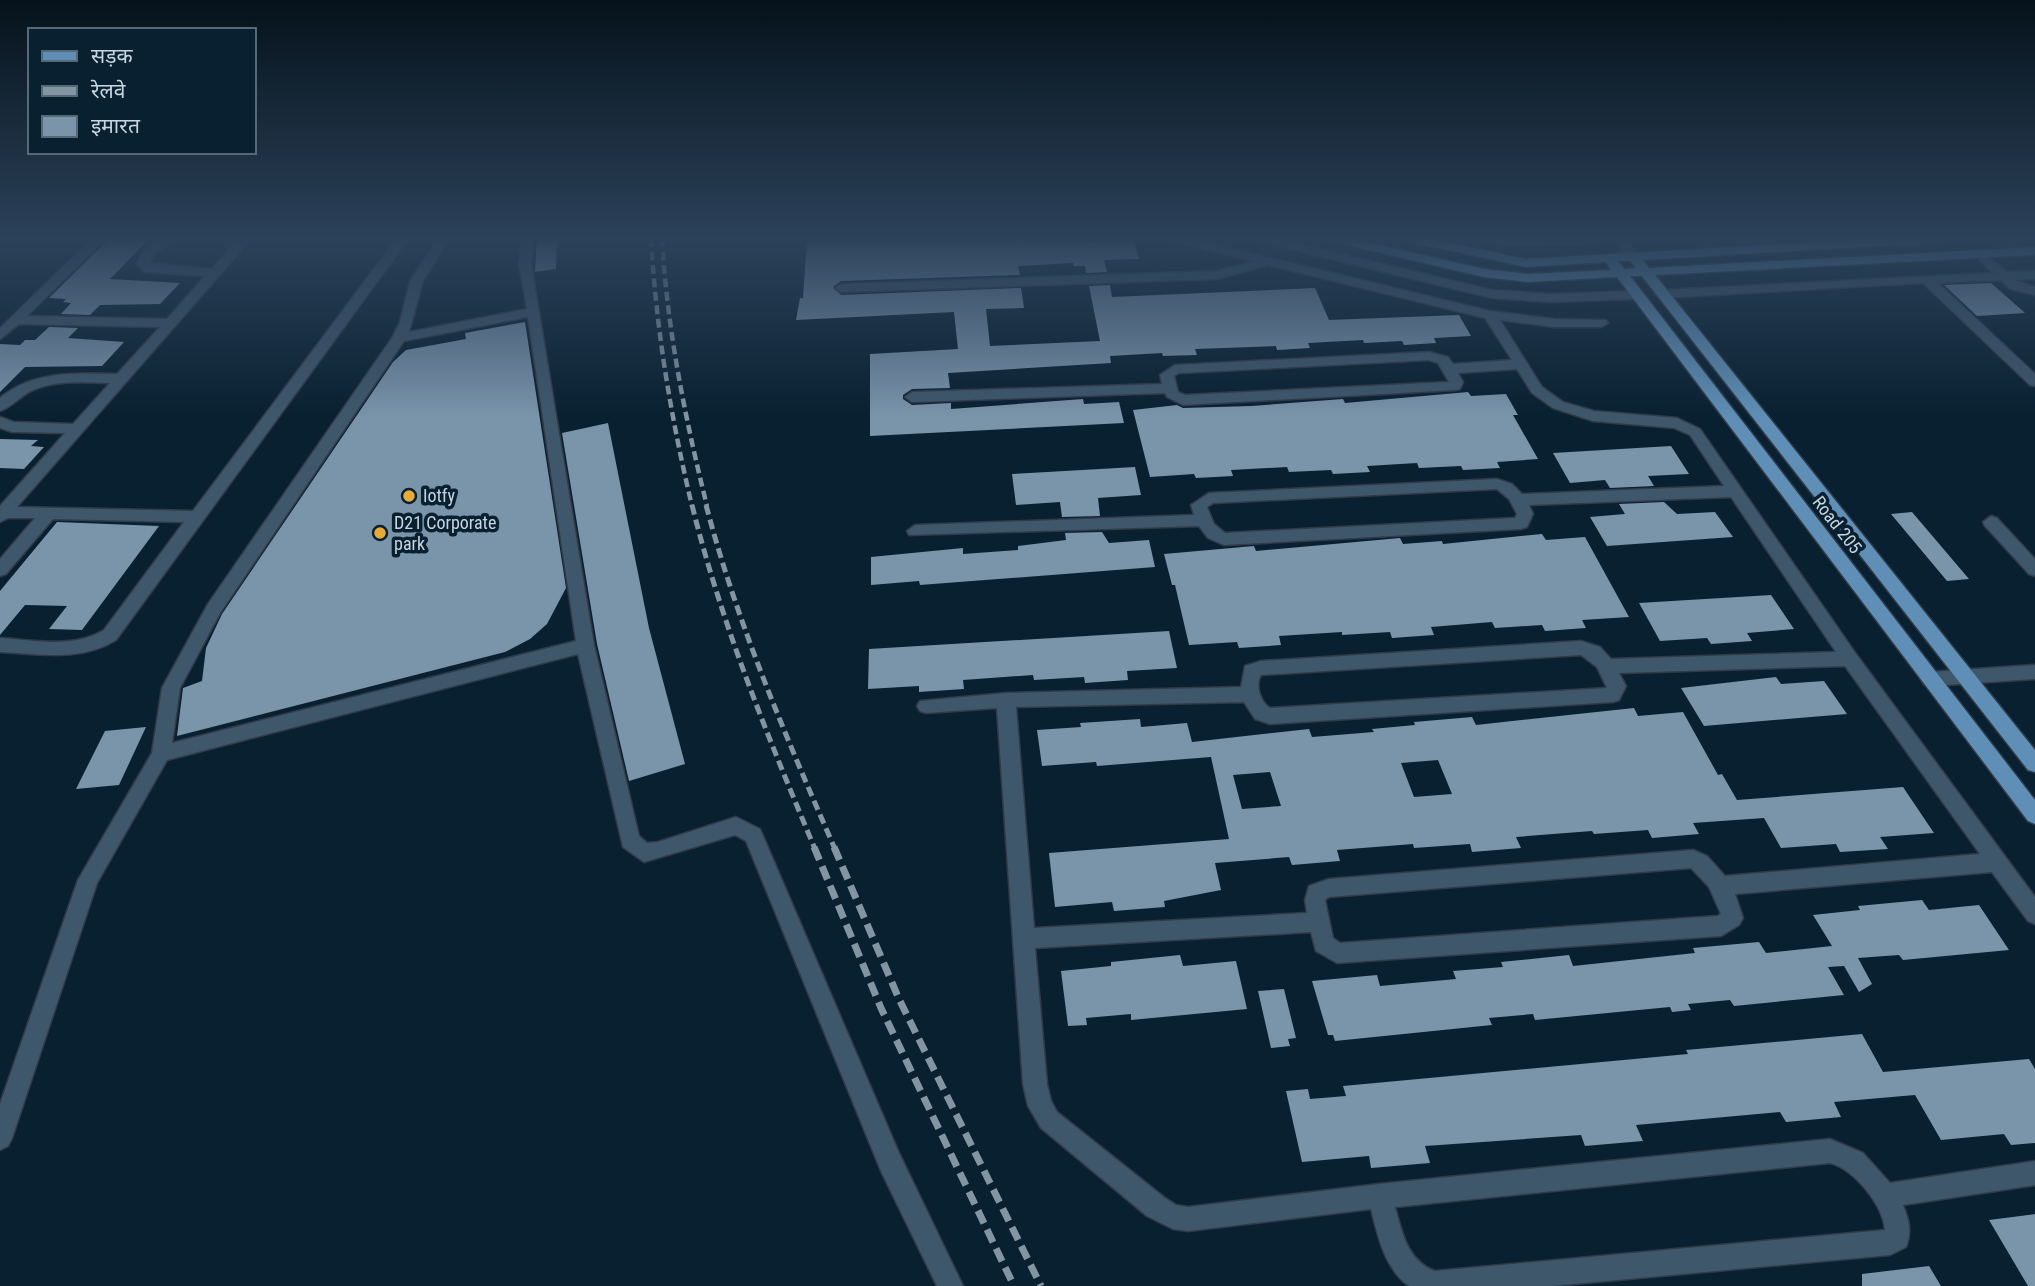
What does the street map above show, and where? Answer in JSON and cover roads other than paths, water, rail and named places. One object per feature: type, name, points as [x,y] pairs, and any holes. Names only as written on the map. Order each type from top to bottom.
[{"type":"main road","name":"Road 205","points":[[1637,298],[2035,815]]},
{"type":"main road","name":"Road 205","points":[[1665,298],[2035,764]]},
{"type":"street","points":[[0,335],[39,298]]},
{"type":"street","points":[[2,514],[192,298]]},
{"type":"street","points":[[0,645],[79,648],[104,640],[359,298]]},
{"type":"street","points":[[0,1138],[88,880],[161,754],[171,688],[214,608],[408,325],[410,298]]},
{"type":"street","points":[[531,298],[585,646],[631,841],[644,853],[658,852],[736,826],[752,835],[890,1161],[950,1286]]},
{"type":"street","points":[[1418,298],[1490,315],[1554,323],[1601,323]]},
{"type":"street","points":[[1946,298],[2035,382]]},
{"type":"street","points":[[399,338],[534,312]]},
{"type":"street","points":[[1490,315],[1537,390],[1558,405],[1593,416],[1687,426],[1699,438],[1850,659],[2035,914]]},
{"type":"street","points":[[16,320],[170,323]]},
{"type":"street","points":[[1429,355],[1443,360],[1457,382],[1450,388],[1183,400],[1176,398],[1168,388],[1167,375],[1175,369],[1429,355]]},
{"type":"street","points":[[1450,369],[1522,364]]},
{"type":"street","points":[[0,406],[9,396],[40,381],[57,378],[120,379]]},
{"type":"street","points":[[912,397],[1168,388]]},
{"type":"street","points":[[0,422],[12,427],[77,429]]},
{"type":"street","points":[[1497,484],[1508,488],[1525,514],[1521,523],[1511,525],[1224,539],[1215,537],[1205,520],[1199,505],[1209,498],[1497,484]]},
{"type":"street","points":[[1518,500],[1736,491]]},
{"type":"street","points":[[0,494],[19,494]]},
{"type":"street","points":[[0,570],[49,513]]},
{"type":"street","points":[[2,514],[197,517]]},
{"type":"street","points":[[915,531],[1205,520]]},
{"type":"street","points":[[1991,522],[2035,569]]},
{"type":"street","points":[[161,754],[585,646]]},
{"type":"street","points":[[1581,648],[1592,651],[1606,666],[1617,686],[1613,695],[1270,716],[1257,710],[1252,694],[1249,676],[1251,671],[1261,668],[1581,648]]},
{"type":"street","points":[[1606,666],[1850,659]]},
{"type":"street","points":[[1930,678],[2035,672]]},
{"type":"street","points":[[926,706],[1006,700],[1252,694]]},
{"type":"street","points":[[1006,700],[1035,1084],[1040,1106],[1049,1120],[1173,1217],[1188,1219],[1379,1196],[1830,1151],[1842,1152],[1853,1160],[1885,1196],[1899,1228],[1897,1238],[1890,1242],[1435,1284],[1412,1276],[1403,1265],[1379,1196]]},
{"type":"street","points":[[1693,859],[1706,865],[1732,918],[1721,926],[1337,953],[1324,944],[1318,922],[1316,892],[1329,888],[1693,859]]},
{"type":"street","points":[[1719,887],[1998,862]]},
{"type":"street","points":[[1025,939],[1318,922]]},
{"type":"street","points":[[1885,1196],[2035,1173]]},
{"type":"railway","points":[[656,298],[677,440],[692,506]]},
{"type":"railway","points":[[667,298],[678,373],[707,506]]},
{"type":"railway","points":[[692,505],[731,636],[815,849]]},
{"type":"railway","points":[[706,505],[732,593],[748,636],[835,849]]},
{"type":"railway","points":[[814,847],[881,1008],[1014,1286]]},
{"type":"railway","points":[[834,847],[899,999],[1041,1286]]},
{"type":"place","name":"Iotfy","points":[[409,496]]},
{"type":"place","name":"D21 Corporate park","points":[[380,533]]}]
